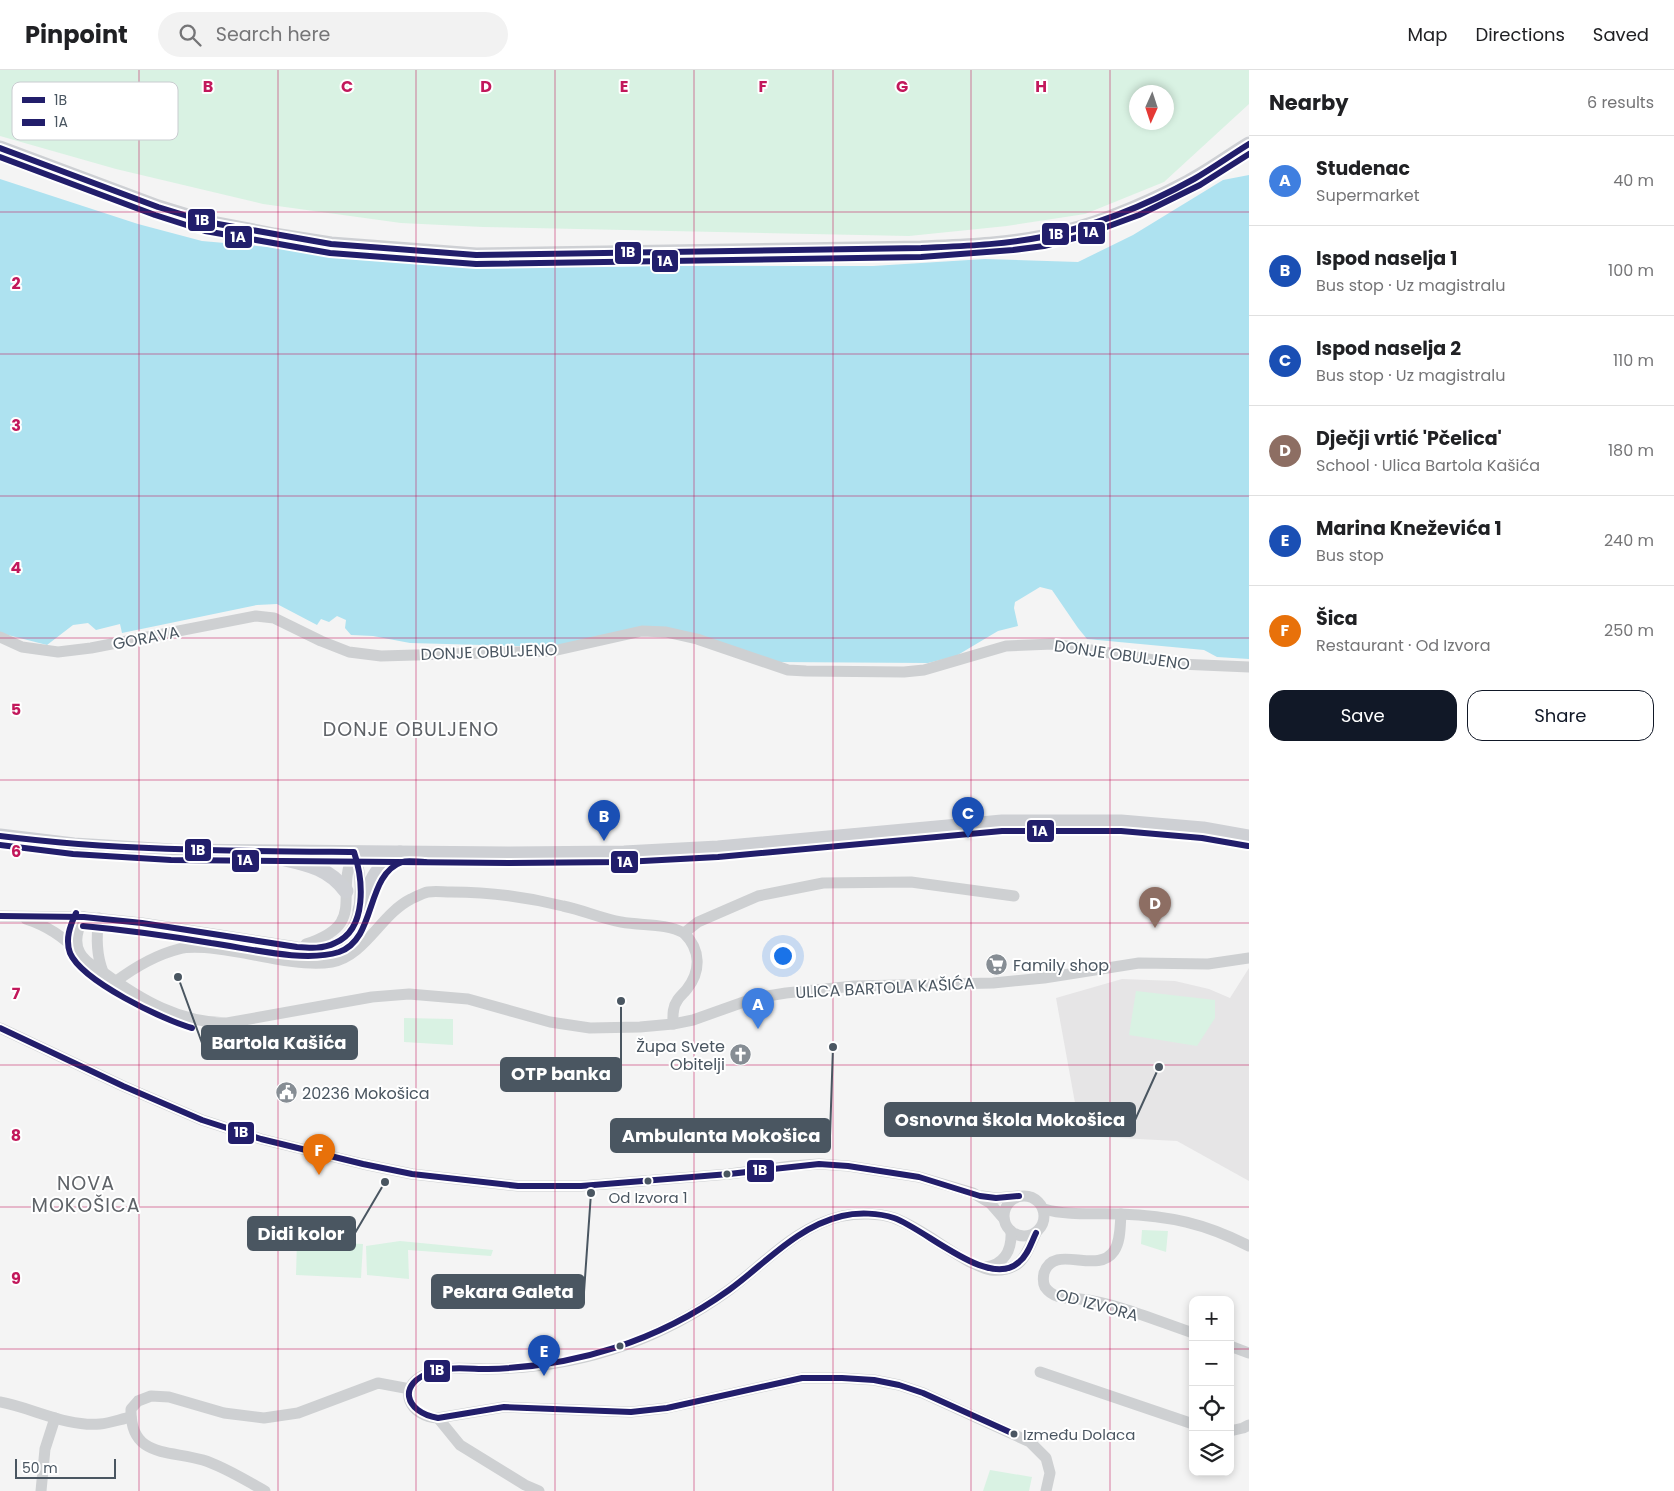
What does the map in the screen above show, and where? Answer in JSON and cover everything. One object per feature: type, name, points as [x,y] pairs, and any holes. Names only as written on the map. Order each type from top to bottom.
[{"type":"main road","points":[[0,148],[158,208],[207,222],[331,244],[476,255],[921,248],[992,244],[1042,237],[1089,224],[1147,202],[1189,181],[1249,144]]},
{"type":"main road","points":[[0,836],[74,845],[126,848],[509,854],[624,853],[718,848],[1002,822],[1122,822],[1203,829],[1249,837]]},
{"type":"main road","points":[[243,851],[315,867],[329,873],[346,891]]},
{"type":"main road","points":[[360,910],[375,873],[389,859],[400,853]]},
{"type":"street","name":"GORAVA","points":[[0,637],[22,647],[58,652],[91,648],[256,616],[274,618],[292,627]]},
{"type":"street","name":"DONJE OBULJENO","points":[[292,627],[349,652],[381,656],[553,651],[642,631],[666,632],[698,639],[788,670],[904,672],[924,670],[1006,646],[1053,644],[1179,664],[1249,667]]},
{"type":"street","points":[[297,947],[321,939],[340,925],[345,914],[348,869],[354,852]]},
{"type":"street","points":[[0,916],[99,918],[297,947],[323,947],[338,943],[350,933],[358,920],[360,910],[360,871],[354,852]]},
{"type":"street","points":[[684,933],[698,922],[758,896],[824,883],[911,882],[1014,896]]},
{"type":"street","points":[[115,982],[153,958],[180,948],[206,948],[320,964],[335,962],[348,957],[365,942],[392,911],[408,900],[426,892],[462,892],[511,896],[564,906],[620,922],[675,928],[684,933],[695,947],[698,956],[698,968],[694,978],[677,1000],[673,1010],[673,1024]]},
{"type":"street","name":"ULICA BARTOLA KAŠIĆA","points":[[18,916],[39,923],[57,933],[91,964],[115,982],[162,1009],[179,1016],[210,1023],[251,1020],[372,997],[409,994],[468,999],[550,1022],[590,1028],[640,1027],[694,1020],[755,998],[786,993],[854,986],[993,983],[1044,978],[1139,962],[1208,964],[1249,958]]},
{"type":"street","points":[[80,953],[76,935],[84,917]]},
{"type":"street","points":[[99,918],[96,950],[102,972]]},
{"type":"street","points":[[0,1028],[123,1086],[202,1120],[270,1142],[412,1174],[518,1186],[581,1186],[730,1174],[819,1164],[857,1167],[919,1177],[980,1196],[996,1198],[1031,1196],[1044,1209],[1044,1222],[1025,1256],[1018,1264],[1008,1269],[997,1271],[982,1267],[950,1251],[906,1223],[892,1218],[876,1214],[841,1216],[805,1230],[708,1305],[667,1328],[640,1340],[609,1352],[540,1366],[434,1370],[412,1383],[409,1398],[411,1405],[420,1414],[429,1418],[504,1407],[631,1412],[667,1408],[802,1378],[874,1380],[899,1385],[923,1393],[1030,1442],[1046,1458],[1050,1474],[1046,1491]]},
{"type":"street","points":[[980,1196],[998,1210],[1006,1226],[1011,1231],[1023,1236],[1039,1230],[1049,1221],[1070,1213]]},
{"type":"street","points":[[1004,1219],[1009,1202],[1019,1196]]},
{"type":"street","points":[[1044,1209],[1070,1213],[1171,1218],[1194,1223],[1225,1234],[1249,1246]]},
{"type":"street","name":"OD IZVORA","points":[[1120,1214],[1120,1235],[1114,1251],[1104,1260],[1086,1262],[1056,1259],[1048,1265],[1044,1275],[1044,1285],[1050,1294],[1098,1302],[1189,1332]]},
{"type":"street","points":[[982,1267],[998,1264],[1003,1260],[1010,1247],[1011,1231]]},
{"type":"street","points":[[1234,1347],[1249,1353]]},
{"type":"street","points":[[1040,1372],[1189,1423]]},
{"type":"street","points":[[265,1491],[238,1476],[202,1460],[171,1455],[150,1448],[139,1440],[132,1427],[131,1409],[138,1401],[151,1396],[169,1397],[224,1413],[264,1418],[298,1413],[378,1383],[410,1389]]},
{"type":"street","points":[[0,1402],[77,1423],[99,1424],[131,1418]]},
{"type":"street","points":[[41,1491],[45,1450],[55,1418]]},
{"type":"street","points":[[438,1418],[460,1445],[538,1491]]},
{"type":"street","points":[[1234,1430],[1249,1425]]},
{"type":"shaded area","points":[[1249,968],[1249,1181],[1177,1141],[1081,1136],[1056,998],[1122,979],[1175,981],[1209,989],[1230,998]]},
{"type":"green space","points":[[0,70],[1249,70],[1249,104],[1164,182],[1085,214],[1007,226],[909,236],[483,227],[401,223],[263,204],[116,169],[14,140],[178,140],[178,82],[12,82],[12,139],[0,136]]},
{"type":"green space","points":[[1136,991],[1215,1000],[1215,1018],[1197,1046],[1129,1035]]},
{"type":"green space","points":[[404,1018],[453,1019],[453,1045],[404,1042]]},
{"type":"green space","points":[[1142,1230],[1168,1231],[1166,1252],[1141,1244]]},
{"type":"green space","points":[[297,1241],[363,1244],[361,1278],[296,1275]]},
{"type":"green space","points":[[400,1241],[493,1250],[491,1256],[408,1250],[409,1279],[367,1275],[366,1246]]},
{"type":"green space","points":[[990,1470],[1032,1477],[1029,1491],[983,1491]]},
{"type":"water","points":[[1249,175],[1249,659],[1217,657],[1204,650],[1087,639],[1052,590],[1040,587],[1015,602],[1014,608],[1018,626],[998,631],[956,656],[928,663],[774,662],[668,628],[551,647],[410,643],[373,636],[351,635],[345,628],[346,620],[337,616],[329,622],[321,619],[317,625],[277,604],[257,605],[122,633],[120,624],[96,630],[88,623],[73,625],[47,645],[0,633],[0,179],[138,224],[202,241],[481,266],[873,266],[985,259],[1078,262],[1133,235],[1223,180]]},
{"type":"transit line","name":"1B","points":[[0,148],[158,207],[207,222],[331,244],[476,255],[921,248],[982,245],[1027,240],[1082,227],[1139,206],[1194,179],[1249,144]]},
{"type":"transit line","name":"1A","points":[[0,157],[155,215],[205,231],[330,253],[476,264],[921,257],[1044,246],[1082,236],[1139,215],[1200,185],[1249,154]]},
{"type":"transit line","name":"1A","points":[[0,845],[73,854],[171,860],[509,863],[624,862],[718,857],[1002,831],[1121,831],[1202,838],[1248,846]]},
{"type":"transit line","name":"1B","points":[[0,836],[88,845],[354,852],[361,889],[358,915],[353,927],[346,936],[335,943],[316,948],[297,947],[142,923],[84,917],[0,916]]},
{"type":"transit line","name":"1A","points":[[83,926],[115,929],[276,954],[325,955],[339,952],[351,945],[360,934],[376,893],[390,869],[404,861],[425,862]]},
{"type":"transit line","name":"1A","points":[[76,913],[70,928],[68,943],[70,953],[77,964],[106,987],[125,998],[162,1017],[192,1028]]},
{"type":"transit line","name":"1B","points":[[0,1028],[123,1086],[202,1120],[261,1139],[412,1174],[518,1186],[581,1186],[729,1174],[819,1164],[848,1166],[919,1177],[980,1196],[996,1198],[1019,1196]]},
{"type":"transit line","name":"1B","points":[[1014,1434],[923,1393],[899,1385],[874,1380],[842,1378],[802,1378],[667,1408],[631,1412],[504,1407],[438,1418],[418,1410],[412,1404],[409,1397],[413,1383],[421,1377],[439,1370],[453,1368],[488,1369],[552,1363],[584,1357],[644,1337],[674,1324],[702,1308],[729,1290],[796,1237],[825,1221],[842,1216],[868,1214],[894,1218],[957,1255],[991,1268],[1006,1269],[1019,1262],[1027,1252],[1036,1233]]},
{"type":"place","name":"Ispod naselja 2","points":[[968,838]]},
{"type":"place","name":"Ispod naselja 1","points":[[604,841]]},
{"type":"place","name":"Dječji vrtić 'Pčelica'","points":[[1155,928]]},
{"type":"place","name":"Family shop","points":[[997,965]]},
{"type":"place","name":"Bartola Kašića","points":[[178,977]]},
{"type":"place","name":"OTP banka","points":[[621,1001]]},
{"type":"place","name":"Studenac","points":[[758,1029]]},
{"type":"place","name":"Ambulanta Mokošica","points":[[833,1047]]},
{"type":"place","name":"Župa Svete Obitelji","points":[[741,1055]]},
{"type":"place","name":"Osnovna škola Mokošica","points":[[1159,1067]]},
{"type":"place","name":"20236 Mokošica","points":[[286,1093]]},
{"type":"place","name":"Šica","points":[[319,1175]]},
{"type":"place","name":"Od Izvora 1","points":[[648,1181]]},
{"type":"place","name":"Didi kolor","points":[[385,1182]]},
{"type":"place","name":"Pekara Galeta","points":[[591,1193]]},
{"type":"place","name":"Marina Kneževića 1","points":[[544,1376]]},
{"type":"place","name":"Između Dolaca","points":[[1014,1434]]},
{"type":"district","name":"DONJE OBULJENO","points":[[411,729]]},
{"type":"district","name":"NOVA MOKOŠICA","points":[[86,1194]]}]
